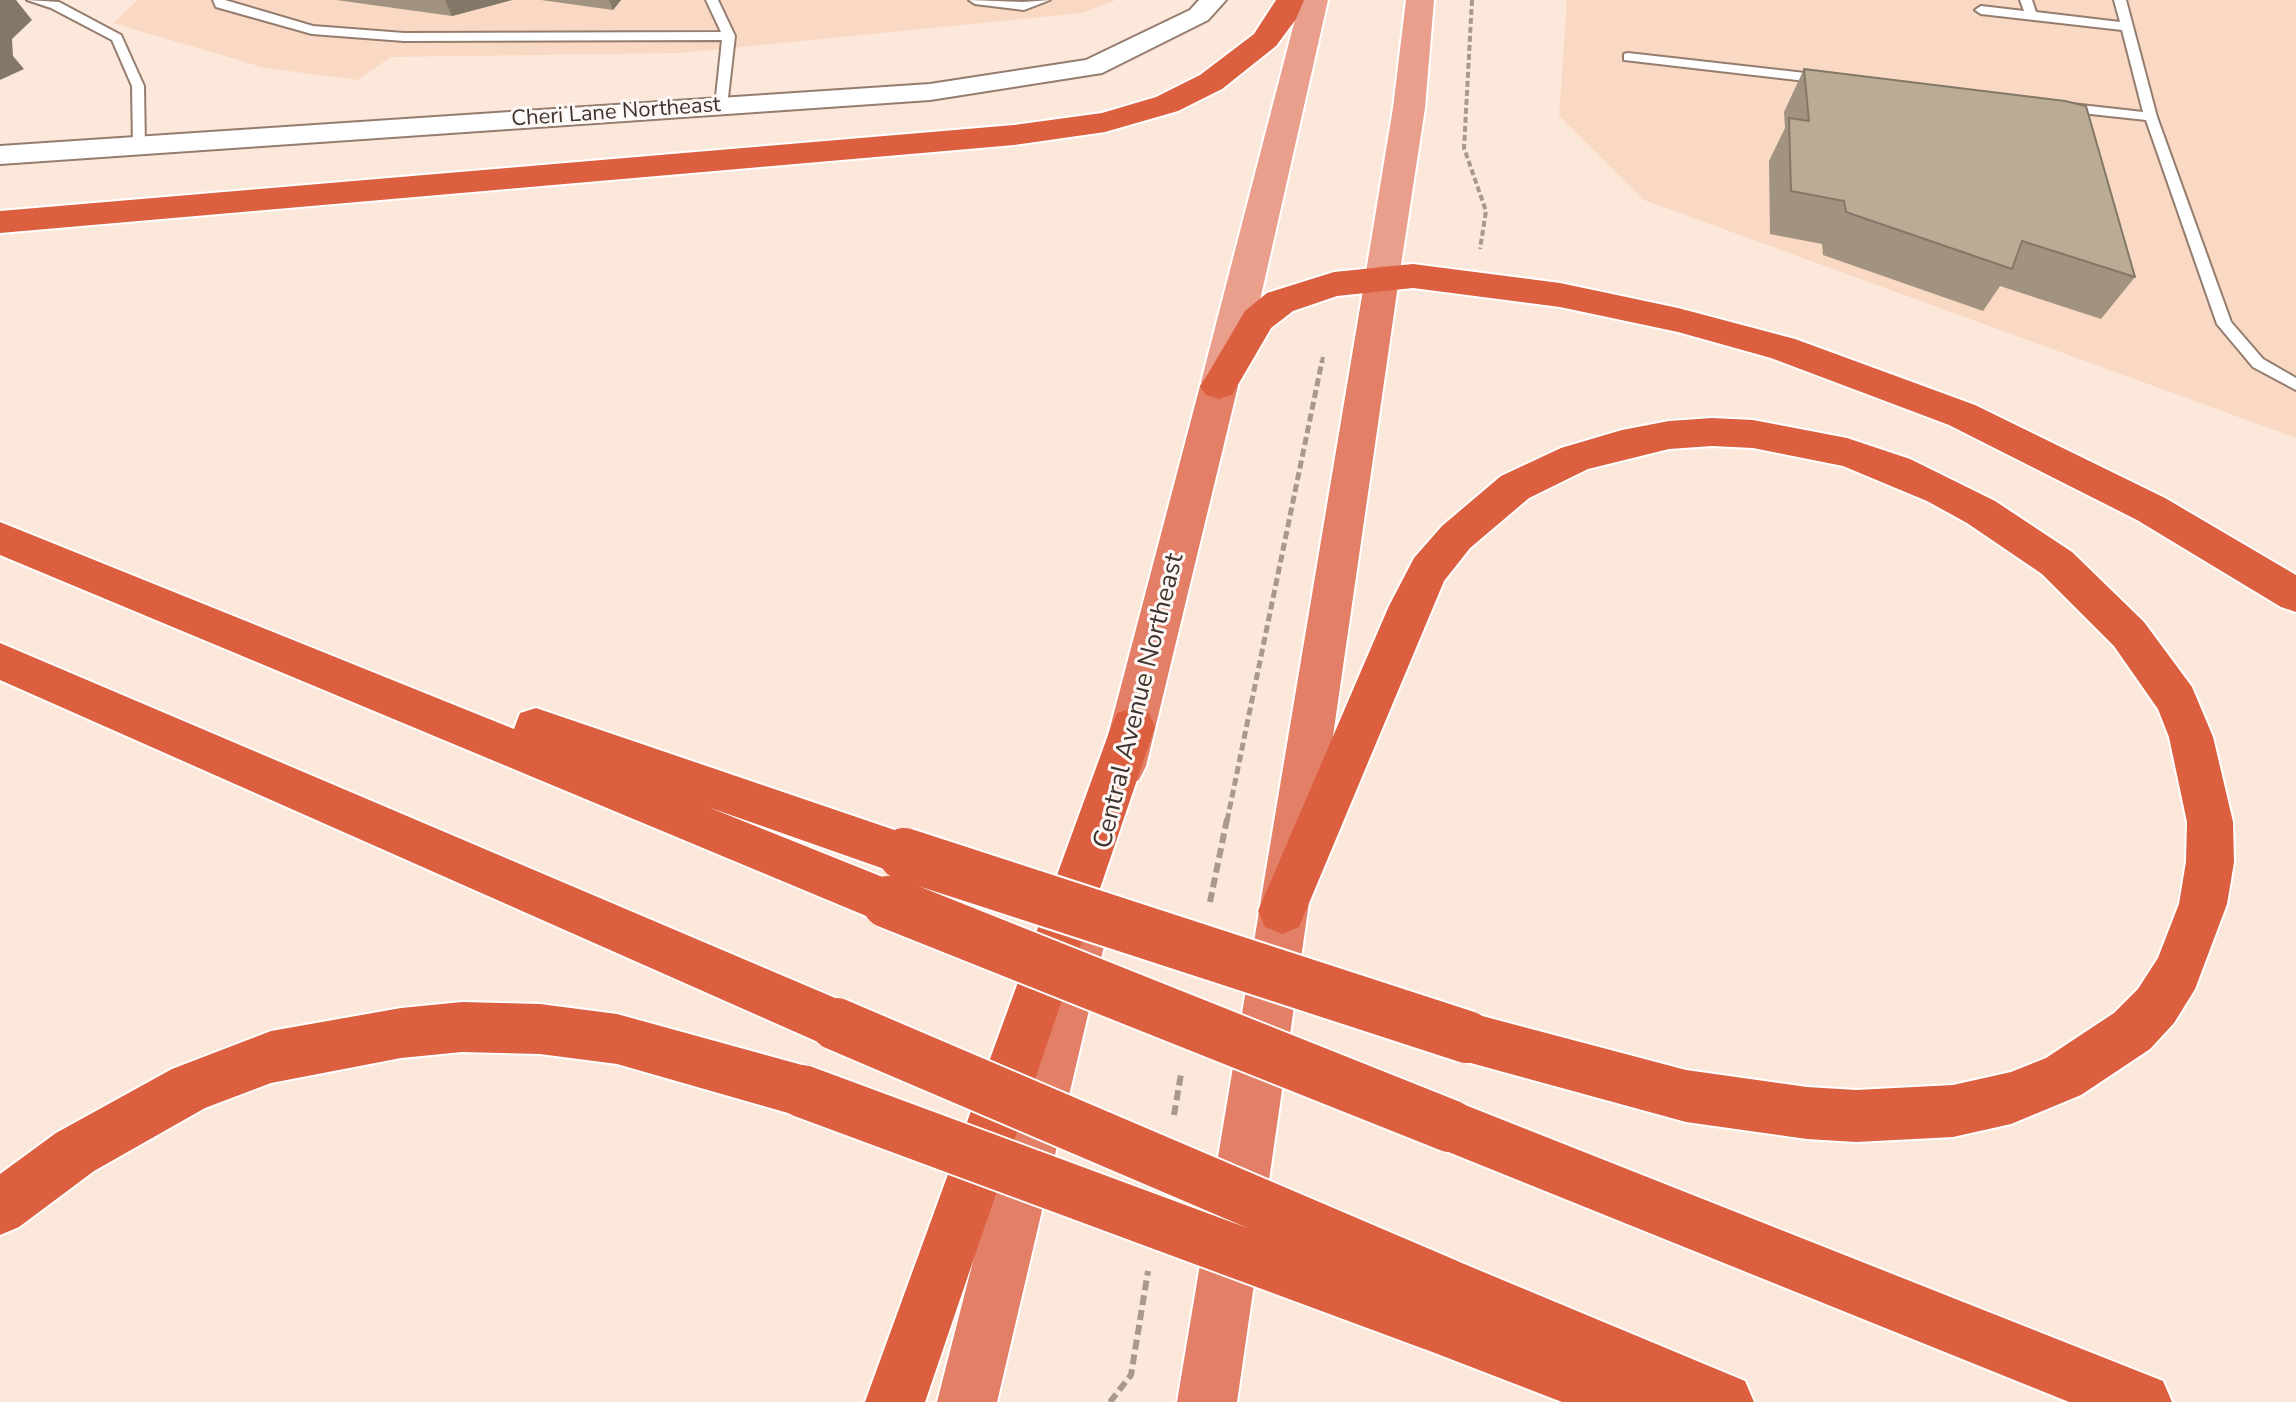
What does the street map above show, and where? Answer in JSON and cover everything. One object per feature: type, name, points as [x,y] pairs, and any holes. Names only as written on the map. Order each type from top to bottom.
[{"type":"highway","points":[[0,222],[1014,135],[1091,124],[1167,104],[1211,82],[1265,40],[1281,19],[1290,0]]},
{"type":"highway","points":[[1219,386],[1258,320],[1280,302],[1334,284],[1413,276],[1471,281],[1560,295],[1678,320],[1782,348],[1962,415],[2086,474],[2296,595]]},
{"type":"highway","points":[[1207,1402],[1382,278]]},
{"type":"highway","name":"Central Avenue Northeast","points":[[967,1402],[1219,386]]},
{"type":"highway","points":[[71,567],[904,854],[1467,1037],[1686,1096],[1843,1116],[1904,1116],[1953,1111],[2011,1098],[2063,1077],[2132,1031],[2156,1006],[2177,972],[2203,904],[2210,862],[2210,822],[2191,737],[2176,700],[2129,634],[2057,563],[1981,512],[1918,479],[1847,452],[1753,434],[1712,432],[1669,435],[1622,444],[1575,458],[1515,487],[1456,537],[1429,570],[1410,606],[1282,911]]},
{"type":"highway","points":[[0,538],[888,902],[2142,1402]]},
{"type":"highway","points":[[0,661],[836,1024],[1437,1303],[1640,1402]]},
{"type":"highway","points":[[895,1402],[1133,727]]},
{"type":"highway","points":[[0,1208],[75,1152],[190,1087],[271,1057],[401,1033],[462,1027],[540,1029],[617,1039],[802,1091],[1724,1402]]},
{"type":"main road","name":"Central Avenue Northeast","points":[[1219,386],[1314,0]]},
{"type":"main road","points":[[1382,278],[1409,108],[1420,0]]},
{"type":"street","name":"Cheri Lane Northeast","points":[[0,155],[930,92],[1093,67],[1199,15],[1213,0]]},
{"type":"lane","points":[[33,0],[55,5],[117,38],[138,86],[140,145]]},
{"type":"lane","points":[[219,0],[220,4],[312,30],[404,37],[729,36]]},
{"type":"lane","points":[[712,0],[729,36],[721,106]]},
{"type":"lane","points":[[975,0],[1024,6],[1044,0]]},
{"type":"lane","points":[[2026,0],[2031,15]]},
{"type":"lane","points":[[2122,1],[2151,117],[2224,324],[2258,363],[2296,385]]},
{"type":"lane","points":[[1981,10],[2128,27]]},
{"type":"lane","points":[[1628,57],[1833,80]]},
{"type":"lane","points":[[2050,105],[2151,117]]},
{"type":"path","points":[[1471,281],[1485,232],[1486,211],[1464,148],[1472,0]]},
{"type":"path","points":[[1209,905],[1323,355],[1333,343],[1374,332]]},
{"type":"path","points":[[1173,1124],[1183,1061]]},
{"type":"path","points":[[1110,1402],[1131,1375],[1149,1265]]},
{"type":"shaded area","points":[[138,0],[1116,0],[1082,13],[681,53],[391,57],[358,80],[265,68],[113,23]]},
{"type":"shaded area","points":[[1567,0],[2296,0],[2296,438],[1644,200],[1559,116]]},
{"type":"building","points":[[1804,69],[2086,106],[2135,277],[2022,241],[2012,269],[1846,212],[1844,201],[1791,191],[1789,118],[1809,121]]}]
